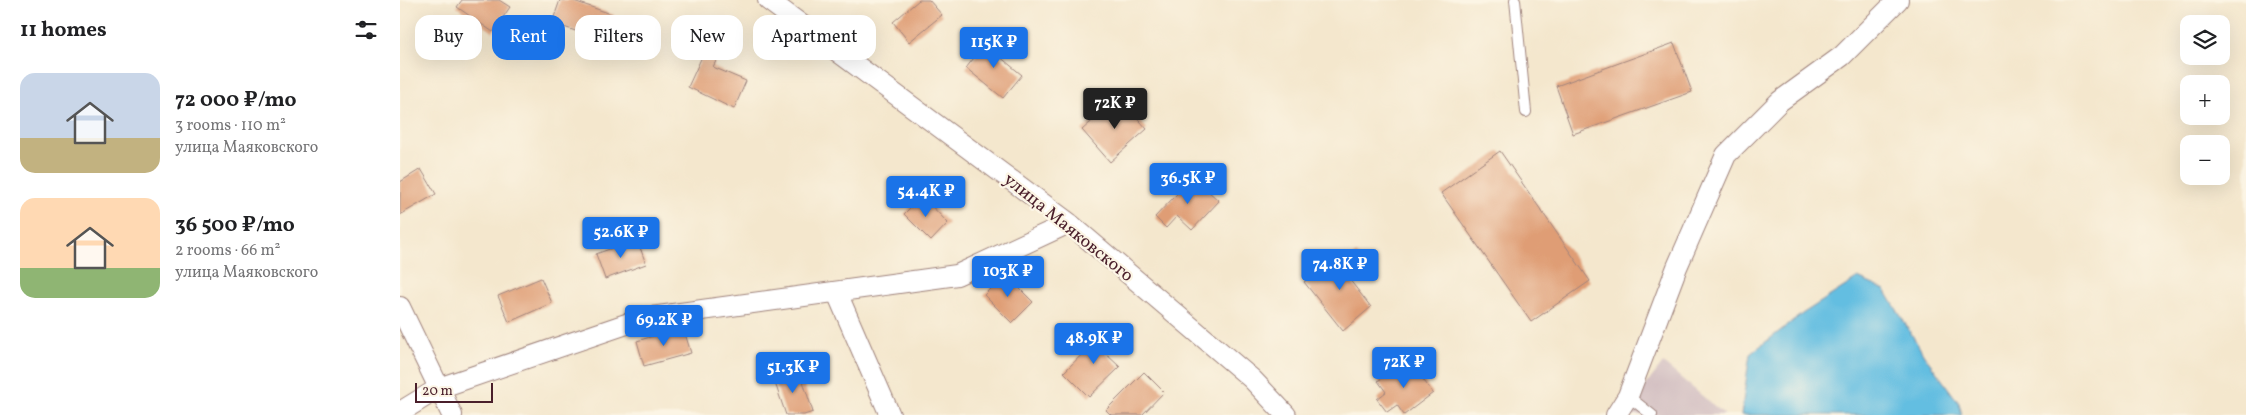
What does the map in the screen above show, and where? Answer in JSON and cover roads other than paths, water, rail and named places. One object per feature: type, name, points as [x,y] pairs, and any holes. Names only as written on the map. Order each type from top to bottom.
[{"type":"street","name":"улица Маяковского","points":[[768,0],[1069,223],[1252,379],[1286,415]]},
{"type":"street","points":[[1616,415],[1628,396],[1677,267],[1726,155],[1780,101],[1842,56],[1898,0]]},
{"type":"street","points":[[400,412],[439,388],[644,318],[837,293],[957,275],[1069,223]]},
{"type":"street","points":[[837,293],[890,415]]},
{"type":"street","points":[[400,306],[452,415]]},
{"type":"lane","points":[[1515,0],[1526,112]]},
{"type":"lane","points":[[1628,396],[1652,415]]},
{"type":"water","points":[[1858,278],[1885,290],[1924,355],[1959,403],[1962,415],[1741,415],[1750,354],[1802,314]]}]
